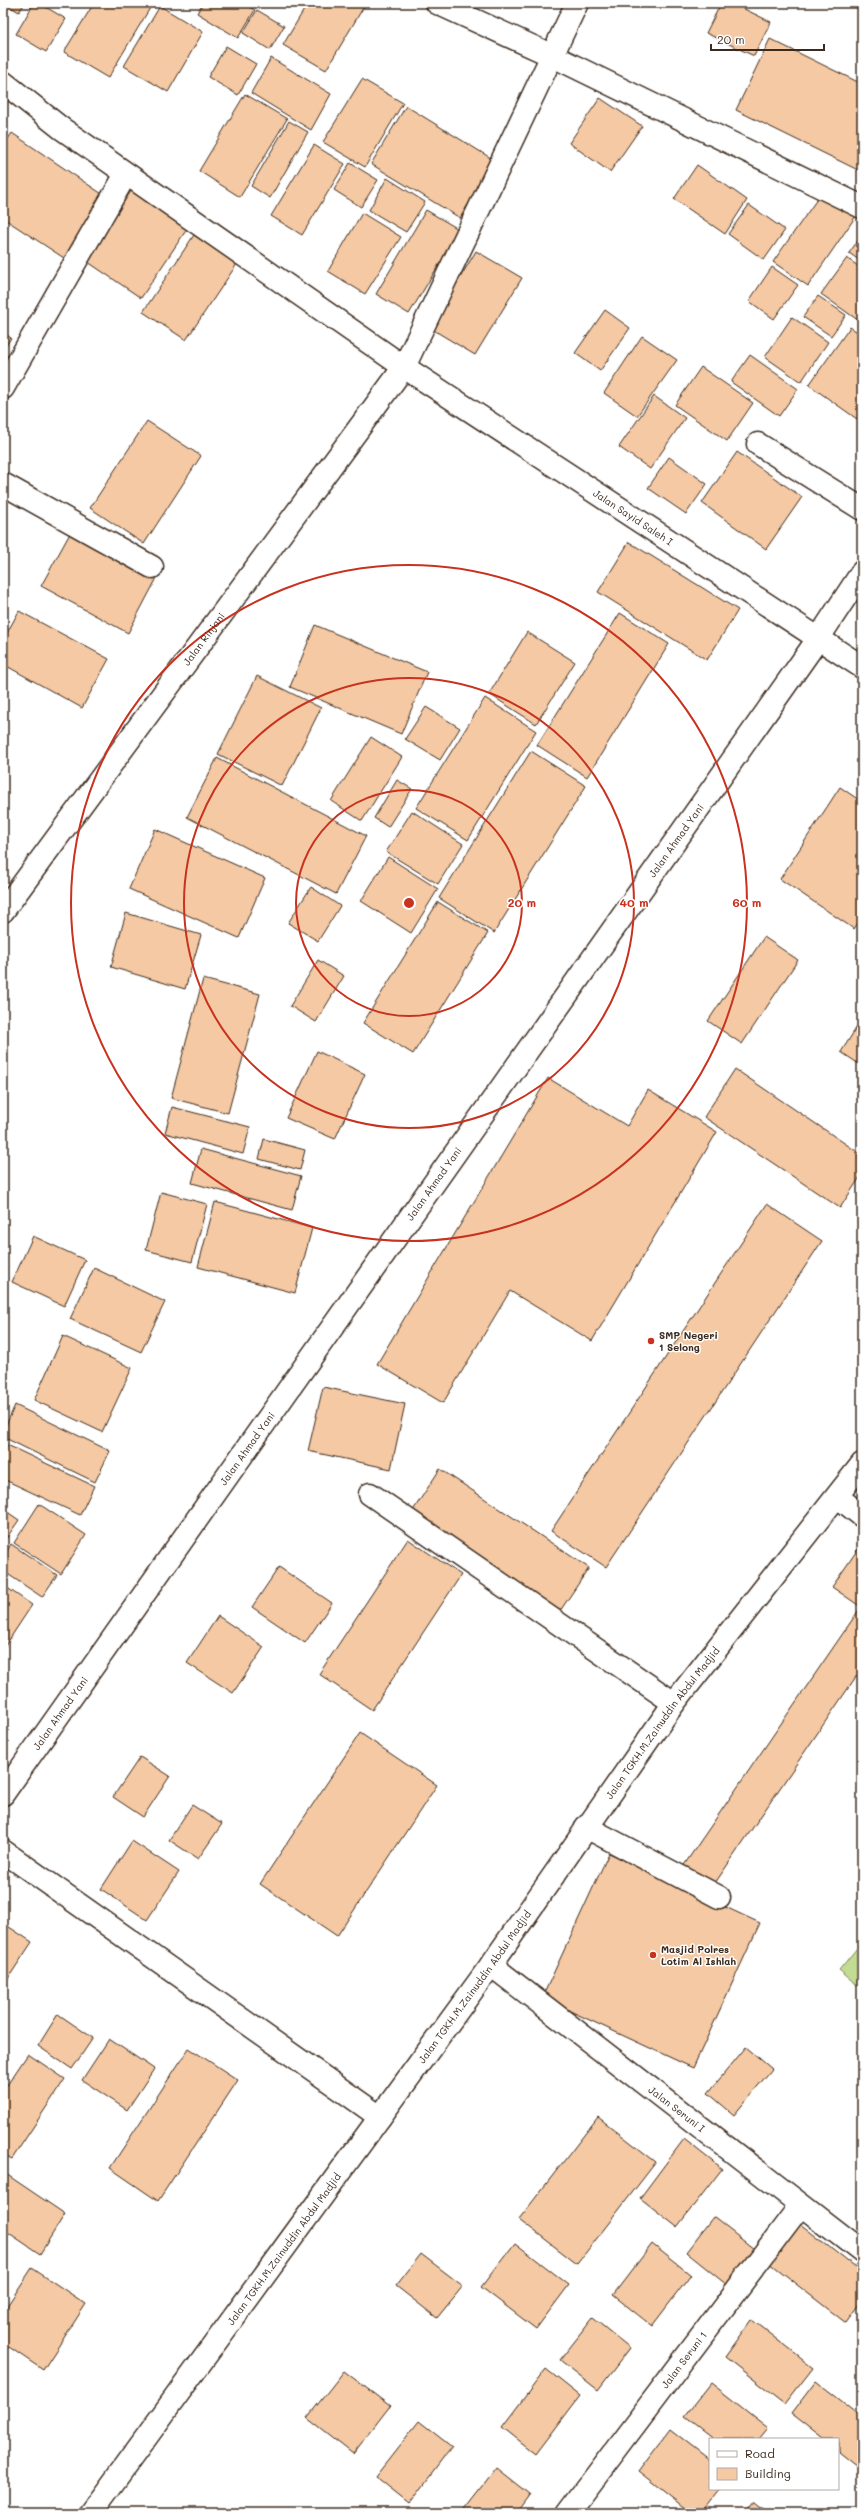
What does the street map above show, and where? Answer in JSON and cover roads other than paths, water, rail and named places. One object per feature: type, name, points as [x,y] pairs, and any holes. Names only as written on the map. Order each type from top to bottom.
[{"type":"street","points":[[438,3],[553,56],[862,208]]},
{"type":"street","name":"Jalan Rinjani","points":[[3,911],[404,367],[577,3]]},
{"type":"street","name":"Jalan Sayid Saleh I","points":[[6,91],[62,128],[404,367],[862,667]]},
{"type":"street","points":[[3,388],[126,174]]},
{"type":"street","points":[[758,444],[862,509]]},
{"type":"street","points":[[3,484],[152,567]]},
{"type":"street","name":"Jalan Ahmad Yani","points":[[3,1794],[818,638],[862,572]]},
{"type":"street","name":"Jalan TGKH.M.Zainuddin Abdul Madjid","points":[[91,2513],[491,1965],[674,1703],[838,1497],[862,1464]]},
{"type":"street","points":[[370,1494],[674,1703]]},
{"type":"street","points":[[838,1497],[862,1516]]},
{"type":"street","points":[[586,1828],[719,1898]]},
{"type":"street","points":[[3,1852],[380,2117]]},
{"type":"street","name":"Jalan Seruni I","points":[[491,1965],[800,2206],[862,2252]]},
{"type":"street","name":"Jalan Seruni 1","points":[[568,2513],[800,2206]]},
{"type":"place","name":"SMP Negeri 1 Selong","points":[[651,1341]]},
{"type":"place","name":"Masjid Polres Lotim Al Ishlah","points":[[653,1955]]}]
